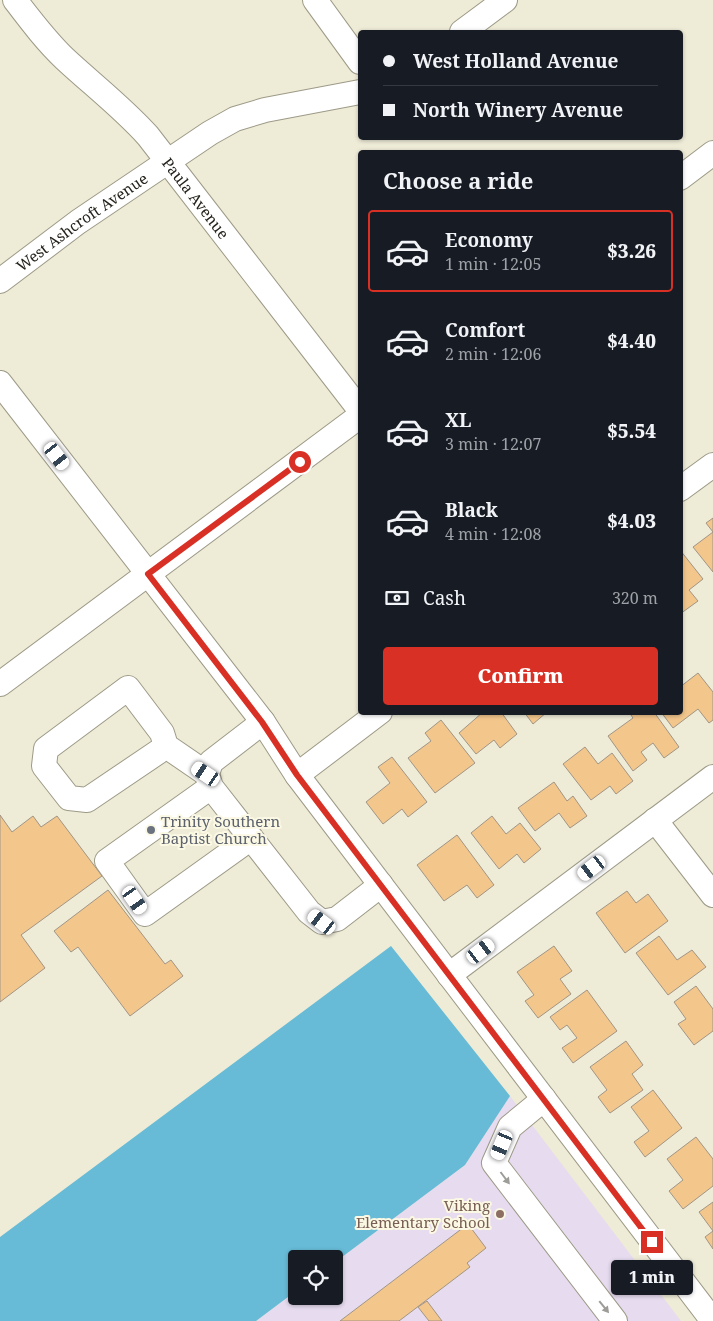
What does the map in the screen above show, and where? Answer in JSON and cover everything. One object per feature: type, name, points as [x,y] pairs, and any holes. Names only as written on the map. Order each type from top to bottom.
[{"type":"street","name":"Paula Avenue","points":[[15,0],[52,45],[127,113],[170,162],[358,407]]},
{"type":"street","points":[[315,0],[358,59]]},
{"type":"street","points":[[465,30],[504,0]]},
{"type":"street","name":"West Ashcroft Avenue","points":[[0,281],[78,222],[170,162],[210,133],[235,119],[265,110],[358,92]]},
{"type":"street","points":[[683,176],[713,153]]},
{"type":"street","points":[[0,383],[262,722],[297,775],[713,1321]]},
{"type":"street","points":[[0,684],[358,417]]},
{"type":"street","points":[[683,487],[713,465]]},
{"type":"street","points":[[158,752],[87,800],[69,798],[44,766],[46,749],[128,688],[162,734],[166,746],[209,780],[251,838],[309,912],[322,922],[337,919],[381,885]]},
{"type":"street","points":[[297,775],[376,715]]},
{"type":"street","points":[[251,838],[145,914],[107,860],[209,780],[211,762],[262,722]]},
{"type":"street","points":[[449,975],[713,777]]},
{"type":"street","points":[[655,820],[713,895]]},
{"type":"street","points":[[544,1099],[510,1127],[494,1163],[615,1321]]},
{"type":"shaded area","name":"Viking Elementary School","points":[[510,1096],[681,1321],[256,1321],[288,1297],[288,1305],[343,1305],[343,1256],[465,1165]]},
{"type":"water","points":[[391,946],[510,1096],[465,1165],[343,1256],[343,1250],[288,1250],[288,1297],[256,1321],[0,1321],[0,1237]]},
{"type":"building","points":[[713,518],[713,532],[706,523]]},
{"type":"building","points":[[713,532],[713,572],[693,547]]},
{"type":"building","points":[[683,554],[703,579],[689,590],[698,601],[683,612]]},
{"type":"building","points":[[698,673],[713,692],[713,720],[709,723],[698,709],[673,728],[663,715],[683,715],[683,685]]},
{"type":"building","points":[[480,715],[503,715],[517,734],[500,748],[494,740],[476,754],[459,733]]},
{"type":"building","points":[[526,715],[544,715],[533,724]]},
{"type":"building","points":[[631,715],[656,715],[679,747],[664,758],[653,743],[641,752],[647,760],[633,771],[608,736],[633,718]]},
{"type":"building","points":[[441,720],[475,763],[435,793],[408,758],[431,741],[425,733]]},
{"type":"building","points":[[585,747],[598,764],[612,753],[633,781],[616,794],[610,786],[591,800],[563,764]]},
{"type":"building","points":[[392,757],[427,802],[408,817],[402,809],[383,824],[366,802],[390,783],[378,767]]},
{"type":"building","points":[[554,782],[567,801],[573,796],[587,816],[570,828],[559,813],[535,831],[518,808]]},
{"type":"building","points":[[0,815],[12,832],[33,816],[41,827],[57,816],[102,876],[21,935],[45,968],[0,1002]]},
{"type":"building","points":[[492,816],[506,834],[520,823],[541,849],[524,863],[517,854],[499,869],[471,833]]},
{"type":"building","points":[[457,835],[494,885],[477,898],[467,885],[444,901],[417,865]]},
{"type":"building","points":[[108,890],[165,964],[171,960],[183,976],[130,1016],[78,947],[71,952],[54,931]]},
{"type":"building","points":[[627,891],[636,903],[648,894],[668,921],[625,953],[596,913]]},
{"type":"building","points":[[659,936],[677,960],[692,950],[706,967],[668,995],[636,953]]},
{"type":"building","points":[[554,946],[572,971],[560,979],[571,994],[538,1018],[525,1001],[534,995],[517,972]]},
{"type":"building","points":[[696,986],[713,1009],[713,1031],[694,1045],[678,1024],[686,1019],[674,1002]]},
{"type":"building","points":[[587,990],[617,1031],[573,1063],[562,1048],[577,1038],[567,1025],[560,1030],[550,1017]]},
{"type":"building","points":[[626,1041],[643,1065],[632,1074],[643,1090],[610,1113],[598,1097],[607,1090],[590,1067]]},
{"type":"building","points":[[653,1090],[682,1128],[645,1157],[634,1142],[649,1131],[631,1107]]},
{"type":"building","points":[[696,1137],[713,1159],[713,1186],[683,1209],[669,1191],[683,1180],[667,1159]]},
{"type":"building","points":[[713,1202],[713,1231],[699,1212]]},
{"type":"building","points":[[468,1224],[486,1248],[467,1263],[470,1267],[399,1321],[340,1321]]},
{"type":"building","points":[[713,1231],[713,1249],[705,1237]]},
{"type":"building","points":[[427,1301],[442,1321],[429,1321],[418,1307]]},
{"type":"place","name":"Trinity Southern Baptist Church","points":[[151,830]]},
{"type":"place","name":"Viking Elementary School","points":[[500,1214]]},
{"type":"route","points":[[300,462],[148,574],[262,722],[297,775],[652,1242]]}]
